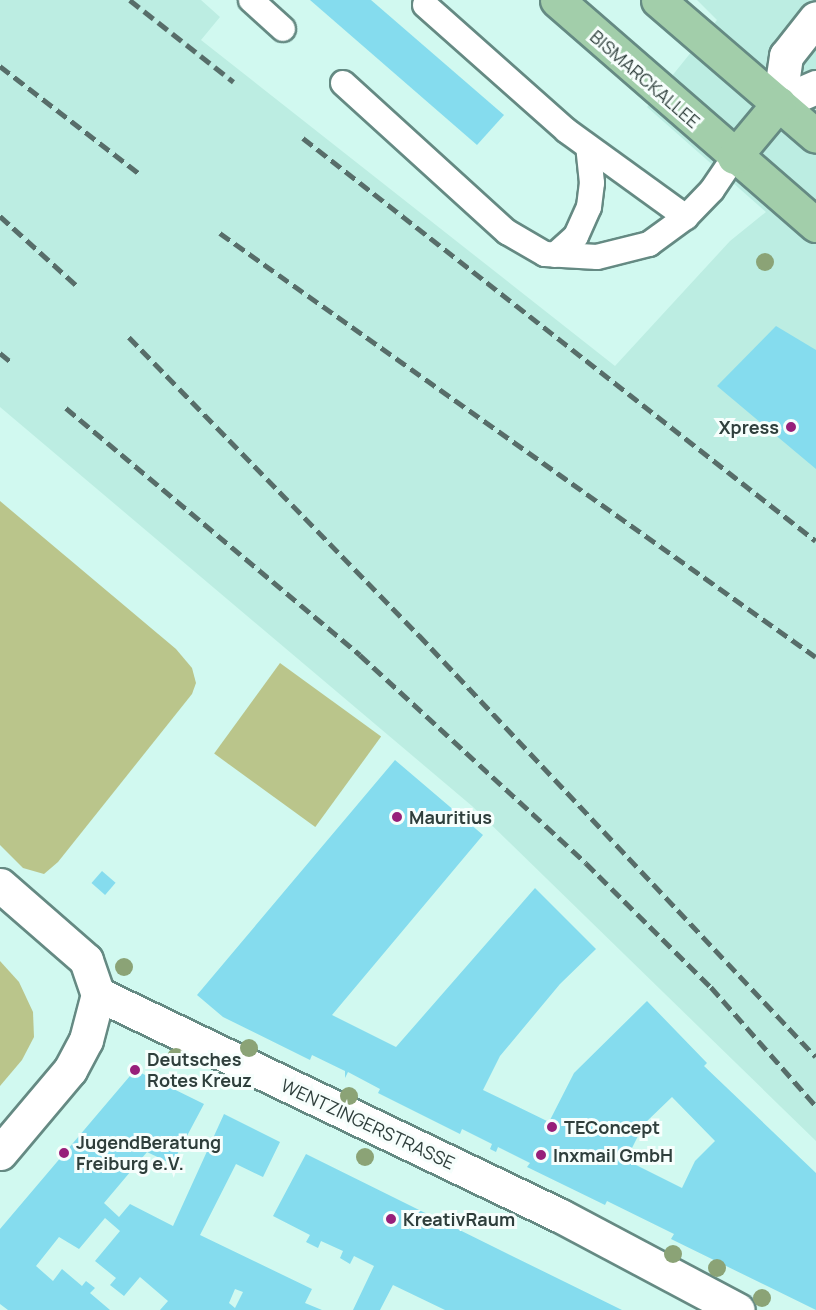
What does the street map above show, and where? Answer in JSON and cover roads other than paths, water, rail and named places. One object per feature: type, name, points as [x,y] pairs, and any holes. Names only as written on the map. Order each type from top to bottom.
[{"type":"main road","name":"BISMARCKALLEE","points":[[557,0],[734,157],[816,225]]},
{"type":"main road","points":[[659,1],[816,136]]},
{"type":"main road","points":[[734,157],[779,103]]},
{"type":"street","points":[[779,103],[786,56],[816,18]]},
{"type":"street","points":[[779,103],[816,87]]},
{"type":"street","points":[[0,885],[86,960],[98,994],[86,1040],[70,1070],[0,1153]]},
{"type":"street","name":"WENTZINGERSTRASSE","points":[[98,994],[561,1216],[738,1310]]},
{"type":"lane","points":[[251,0],[283,29]]},
{"type":"lane","points":[[425,5],[588,147],[686,217]]},
{"type":"lane","points":[[343,83],[507,232],[529,248],[555,255],[597,257],[625,252],[650,244],[686,217],[712,190],[734,157]]},
{"type":"lane","points":[[555,255],[576,236],[589,207],[592,183],[588,147]]},
{"type":"railway","points":[[130,0],[234,82]]},
{"type":"railway","points":[[0,66],[141,175]]},
{"type":"railway","points":[[303,138],[816,541]]},
{"type":"railway","points":[[0,216],[76,285]]},
{"type":"railway","points":[[220,233],[816,657]]},
{"type":"railway","points":[[129,337],[419,635],[816,1057]]},
{"type":"railway","points":[[0,353],[10,361]]},
{"type":"railway","points":[[66,408],[360,655],[586,863],[711,987],[816,1106]]},
{"type":"place","name":"Xpress","points":[[791,427]]},
{"type":"place","name":"Mauritius","points":[[397,817]]},
{"type":"place","name":"Deutsches Rotes Kreuz","points":[[135,1070]]},
{"type":"place","name":"TEConcept","points":[[552,1127]]},
{"type":"place","name":"JugendBeratung Freiburg e.V.","points":[[64,1153]]},
{"type":"place","name":"Inxmail GmbH","points":[[541,1155]]},
{"type":"place","name":"KreativRaum","points":[[391,1219]]}]
